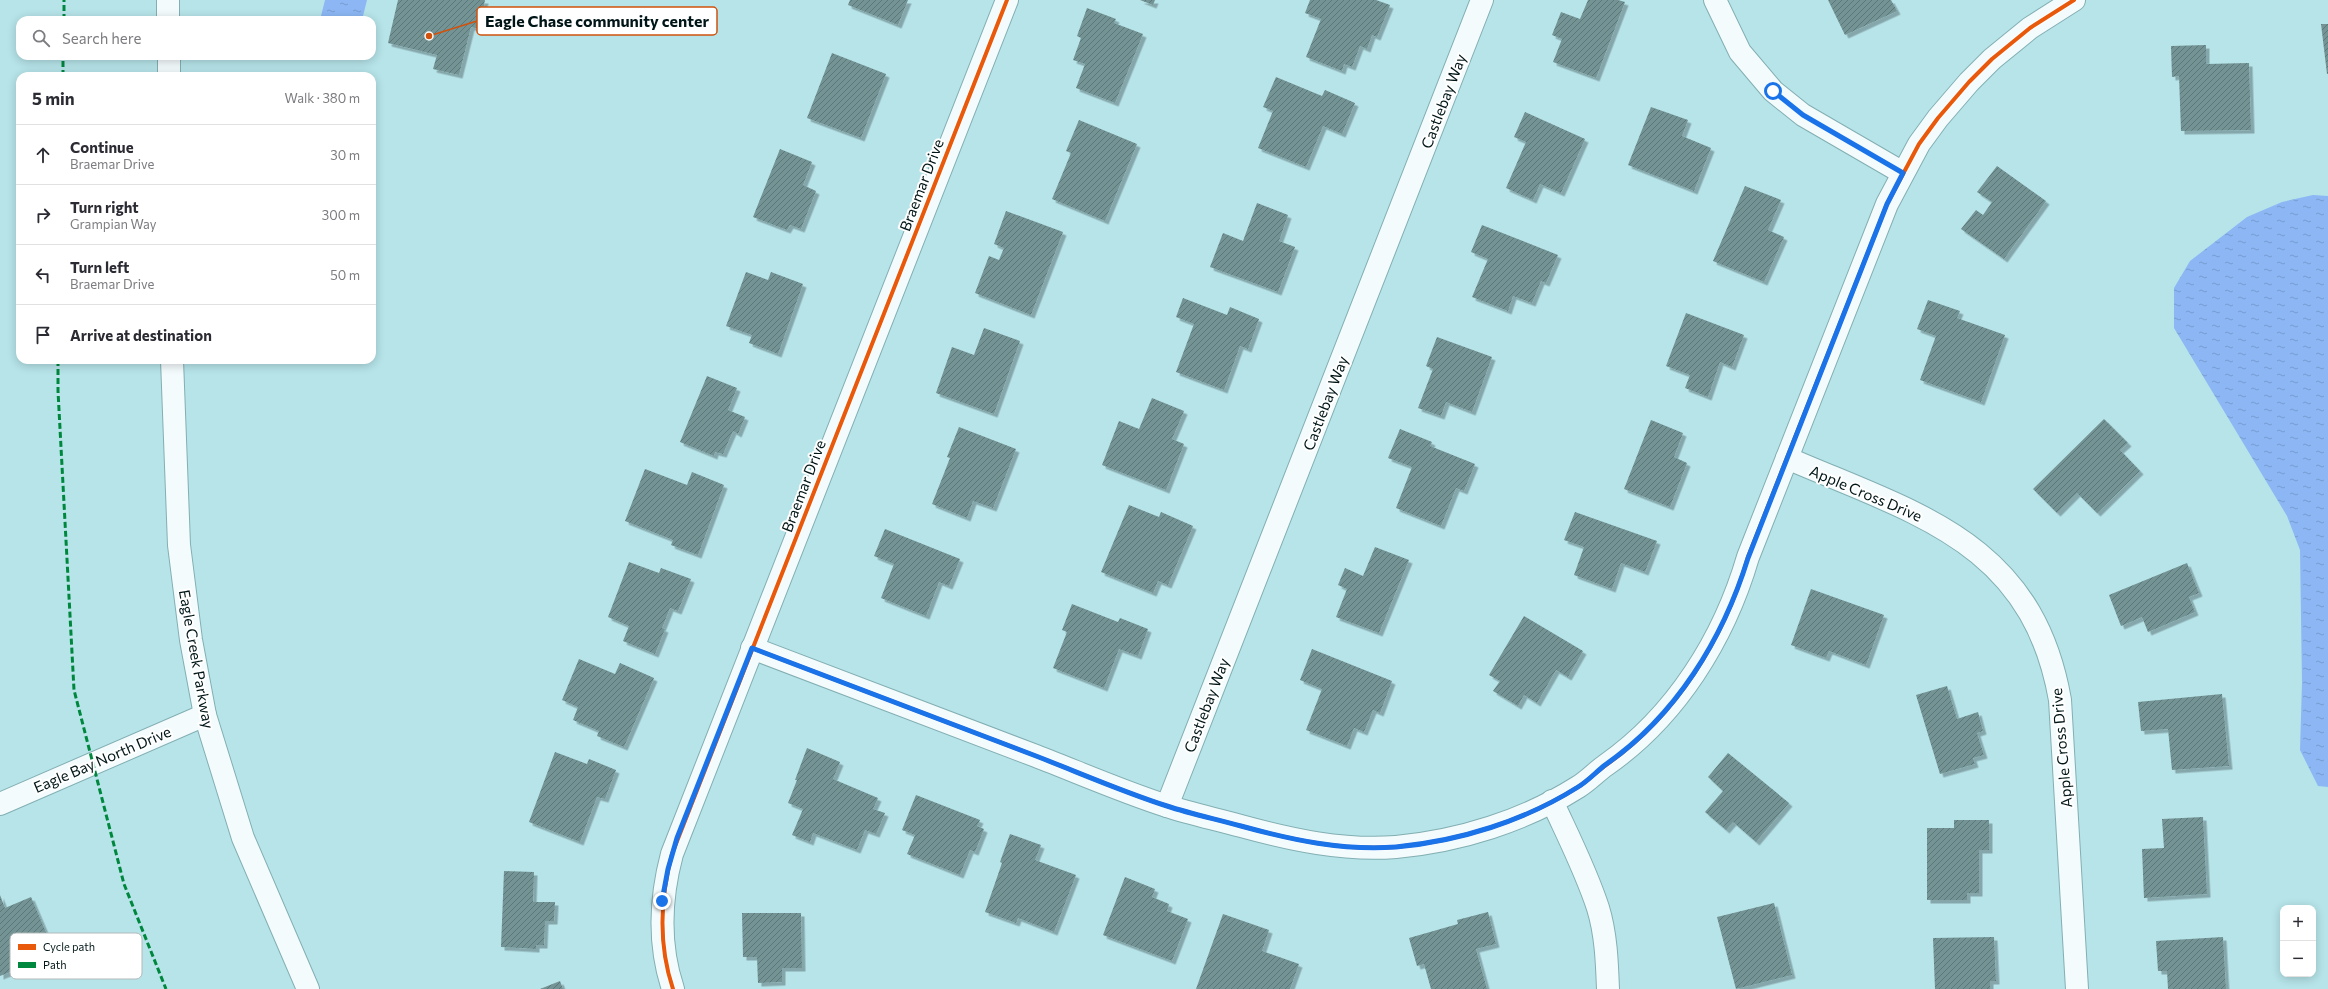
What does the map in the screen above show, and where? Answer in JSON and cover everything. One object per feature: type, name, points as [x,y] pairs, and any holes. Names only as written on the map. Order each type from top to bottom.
[{"type":"street","points":[[168,0],[168,16]]},
{"type":"street","name":"Braemar Drive","points":[[673,989],[664,950],[662,916],[668,869],[677,838],[1007,0]]},
{"type":"street","name":"Castlebay Way","points":[[1167,806],[1482,0]]},
{"type":"street","points":[[1715,0],[1740,52],[1773,91],[1803,115],[1903,173]]},
{"type":"street","points":[[752,648],[1167,806],[1288,839],[1330,846],[1395,847],[1471,833],[1507,821],[1552,801],[1580,786],[1631,747],[1675,700],[1694,674],[1719,633],[1732,604],[1748,558],[1887,204],[1903,173],[1938,118],[1992,58],[2030,28],[2074,0]]},
{"type":"street","points":[[169,60],[169,72]]},
{"type":"street","name":"Eagle Creek Parkway","points":[[172,364],[179,545],[191,640],[205,716],[243,838],[308,989]]},
{"type":"street","name":"Apple Cross Drive","points":[[1787,458],[1918,515],[1961,538],[1998,570],[2036,622],[2050,659],[2060,700],[2077,989]]},
{"type":"street","name":"Eagle Bay North Drive","points":[[0,804],[205,716]]},
{"type":"street","points":[[1552,801],[1598,908],[1607,955],[1608,989]]},
{"type":"water","points":[[325,0],[367,0],[363,16],[321,16]]},
{"type":"water","points":[[2313,195],[2328,196],[2328,787],[2318,786],[2300,750],[2302,683],[2300,550],[2287,516],[2174,328],[2174,288],[2190,261],[2247,217],[2282,202]]},
{"type":"building","points":[[398,0],[485,0],[479,29],[471,27],[459,75],[433,69],[437,55],[388,43]]},
{"type":"building","points":[[850,0],[908,0],[898,25],[848,5]]},
{"type":"building","points":[[1140,0],[1155,0],[1153,5]]},
{"type":"building","points":[[1310,0],[1376,0],[1390,5],[1377,37],[1372,35],[1367,49],[1360,46],[1352,67],[1344,64],[1342,71],[1306,57],[1321,19],[1305,13]]},
{"type":"building","points":[[1588,0],[1618,0],[1625,2],[1596,78],[1553,62],[1562,39],[1552,35],[1561,12],[1580,19]]},
{"type":"building","points":[[1828,0],[1891,0],[1897,11],[1845,35]]},
{"type":"building","points":[[1087,8],[1116,19],[1114,23],[1143,34],[1115,103],[1076,88],[1085,64],[1073,60],[1081,38],[1077,36]]},
{"type":"building","points":[[2321,24],[2328,24],[2328,74],[2327,74]]},
{"type":"building","points":[[2206,45],[2206,64],[2249,63],[2251,130],[2181,131],[2179,76],[2172,77],[2171,46]]},
{"type":"building","points":[[832,53],[886,74],[861,138],[807,118]]},
{"type":"building","points":[[1276,77],[1322,96],[1325,90],[1355,103],[1342,134],[1323,126],[1306,167],[1258,148],[1273,111],[1263,107]]},
{"type":"building","points":[[1651,107],[1688,120],[1682,136],[1711,148],[1694,191],[1628,165]]},
{"type":"building","points":[[1525,112],[1585,139],[1561,193],[1540,184],[1533,200],[1506,188],[1526,142],[1514,137]]},
{"type":"building","points":[[1079,120],[1137,144],[1105,221],[1052,199],[1071,153],[1066,151]]},
{"type":"building","points":[[780,149],[812,162],[803,185],[816,191],[801,229],[790,225],[787,230],[753,217]]},
{"type":"building","points":[[1997,166],[2046,201],[2004,259],[1961,229],[1976,210],[1983,215],[1992,202],[1977,192]]},
{"type":"building","points":[[1745,186],[1781,200],[1768,230],[1784,237],[1764,282],[1713,261]]},
{"type":"building","points":[[1257,203],[1288,215],[1279,241],[1295,247],[1278,292],[1210,267],[1223,233],[1243,241]]},
{"type":"building","points":[[1006,211],[1063,232],[1031,315],[975,293],[989,256],[999,260],[1004,248],[994,244]]},
{"type":"building","points":[[1482,225],[1558,255],[1546,283],[1541,281],[1532,303],[1513,296],[1508,311],[1472,297],[1488,259],[1471,252]]},
{"type":"building","points":[[746,272],[768,280],[771,272],[803,284],[778,354],[749,343],[752,335],[726,326]]},
{"type":"building","points":[[1183,298],[1227,315],[1230,307],[1259,319],[1248,349],[1240,346],[1224,390],[1176,372],[1194,324],[1176,317]]},
{"type":"building","points":[[1928,300],[1960,311],[1957,318],[2005,335],[1981,402],[1920,380],[1936,336],[1917,329]]},
{"type":"building","points":[[1686,313],[1744,335],[1732,367],[1720,362],[1708,397],[1685,388],[1690,375],[1666,366]]},
{"type":"building","points":[[984,328],[1020,341],[994,414],[936,393],[952,347],[974,355]]},
{"type":"building","points":[[1437,337],[1492,357],[1472,412],[1446,402],[1441,416],[1418,408],[1433,369],[1426,366]]},
{"type":"building","points":[[707,376],[737,388],[728,410],[745,417],[738,434],[733,431],[723,454],[715,452],[714,456],[680,442]]},
{"type":"building","points":[[1152,398],[1184,411],[1172,439],[1184,444],[1166,490],[1102,465],[1119,421],[1139,429]]},
{"type":"building","points":[[2104,419],[2128,443],[2120,450],[2140,471],[2097,513],[2077,493],[2057,513],[2033,489]]},
{"type":"building","points":[[1651,420],[1683,433],[1674,457],[1687,463],[1670,507],[1624,489]]},
{"type":"building","points":[[959,427],[1016,449],[993,508],[973,501],[967,518],[932,504],[950,458],[947,457]]},
{"type":"building","points":[[1400,429],[1432,442],[1430,446],[1475,464],[1464,491],[1456,488],[1441,526],[1396,508],[1412,467],[1388,458]]},
{"type":"building","points":[[645,469],[687,485],[692,472],[724,485],[698,555],[671,545],[673,540],[625,521]]},
{"type":"building","points":[[1129,505],[1159,517],[1161,512],[1193,526],[1168,585],[1158,581],[1153,593],[1101,572]]},
{"type":"building","points":[[1575,512],[1657,541],[1645,572],[1621,563],[1612,589],[1574,575],[1584,547],[1564,540]]},
{"type":"building","points":[[885,529],[960,559],[949,586],[939,582],[926,616],[881,598],[894,564],[874,556]]},
{"type":"building","points":[[1375,547],[1409,560],[1379,633],[1336,617],[1347,589],[1338,585],[1345,568],[1363,576]]},
{"type":"building","points":[[629,562],[659,573],[661,568],[691,579],[678,611],[670,608],[662,628],[665,629],[655,654],[623,641],[629,626],[608,617]]},
{"type":"building","points":[[2187,563],[2199,593],[2189,597],[2195,612],[2148,632],[2142,617],[2121,626],[2109,595]]},
{"type":"building","points":[[1811,589],[1884,615],[1866,665],[1829,651],[1826,658],[1791,645]]},
{"type":"building","points":[[1072,604],[1118,622],[1120,618],[1148,629],[1138,656],[1119,649],[1104,688],[1053,668],[1067,632],[1062,630]]},
{"type":"building","points":[[1524,616],[1583,651],[1568,677],[1556,670],[1537,703],[1524,695],[1518,706],[1493,691],[1500,681],[1489,675]]},
{"type":"building","points":[[1312,649],[1392,681],[1380,713],[1373,710],[1364,732],[1354,728],[1347,746],[1306,730],[1322,689],[1300,680]]},
{"type":"building","points":[[579,659],[615,674],[620,663],[654,678],[624,747],[597,736],[599,731],[573,720],[578,707],[562,700]]},
{"type":"building","points":[[1947,686],[1957,719],[1978,712],[1983,731],[1977,733],[1984,755],[1973,758],[1975,764],[1940,774],[1916,695]]},
{"type":"building","points":[[2222,694],[2229,766],[2172,770],[2168,729],[2141,731],[2138,702]]},
{"type":"building","points":[[807,748],[840,762],[833,779],[878,798],[873,809],[885,813],[876,834],[865,830],[857,850],[813,833],[810,842],[792,835],[803,809],[788,803]]},
{"type":"building","points":[[555,752],[587,764],[589,759],[616,770],[605,799],[597,797],[580,842],[529,822]]},
{"type":"building","points":[[1728,753],[1789,803],[1756,842],[1733,822],[1726,830],[1705,812],[1723,791],[1708,777]]},
{"type":"building","points":[[916,795],[980,820],[977,826],[984,829],[975,852],[970,850],[960,875],[907,854],[915,835],[902,830]]},
{"type":"building","points":[[2203,817],[2207,894],[2144,898],[2142,849],[2164,848],[2162,819]]},
{"type":"building","points":[[1954,820],[1989,820],[1989,850],[1979,850],[1979,893],[1967,893],[1967,900],[1927,900],[1927,828],[1954,828]]},
{"type":"building","points":[[1010,834],[1041,845],[1035,860],[1076,875],[1054,932],[1018,918],[1016,923],[985,912],[1002,863],[1000,862]]},
{"type":"building","points":[[504,871],[534,872],[533,902],[555,902],[554,921],[545,921],[544,945],[536,945],[536,949],[501,947]]},
{"type":"building","points":[[1125,877],[1155,889],[1152,897],[1169,904],[1167,911],[1188,919],[1172,961],[1103,935]]},
{"type":"building","points":[[0,895],[5,908],[31,897],[46,933],[10,933],[10,972],[0,976]]},
{"type":"building","points":[[1774,903],[1792,975],[1736,989],[1717,917]]},
{"type":"building","points":[[1488,912],[1496,944],[1476,949],[1487,989],[1431,989],[1424,964],[1417,966],[1409,938],[1458,924],[1457,920]]},
{"type":"building","points":[[742,913],[801,913],[802,968],[782,968],[782,982],[758,983],[757,957],[743,957]]},
{"type":"building","points":[[1223,914],[1269,930],[1262,951],[1299,964],[1290,989],[1196,989]]},
{"type":"building","points":[[1994,937],[1996,981],[1990,981],[1990,989],[1935,989],[1933,938]]},
{"type":"building","points":[[2223,937],[2226,989],[2168,989],[2167,971],[2158,971],[2156,941]]},
{"type":"building","points":[[560,981],[563,989],[540,989]]},
{"type":"marked path","points":[[64,0],[64,16]]},
{"type":"marked path","points":[[63,60],[63,72]]},
{"type":"marked path","points":[[58,364],[58,391],[74,690],[124,884],[166,989]]},
{"type":"cycle path","points":[[673,989],[665,955],[662,922],[665,888],[672,854],[1007,0]]},
{"type":"cycle path","points":[[752,648],[1151,801],[1194,814],[1298,840],[1337,846],[1376,848],[1420,844],[1444,840],[1491,828],[1536,810],[1582,785],[1631,745],[1654,723],[1675,699],[1694,673],[1711,646],[1726,617],[1748,557],[1887,204],[1919,144],[1938,118],[1969,82],[1992,59],[2030,28],[2074,0]]},
{"type":"place","name":"Eagle Chase community center","points":[[429,36]]},
{"type":"route","points":[[662,901],[668,869],[677,838],[752,648],[1167,806],[1265,832],[1281,838],[1330,846],[1395,847],[1460,836],[1476,832],[1538,809],[1580,786],[1631,747],[1654,724],[1685,687],[1719,633],[1739,589],[1748,558],[1887,204],[1903,173],[1803,115],[1773,91]]}]
